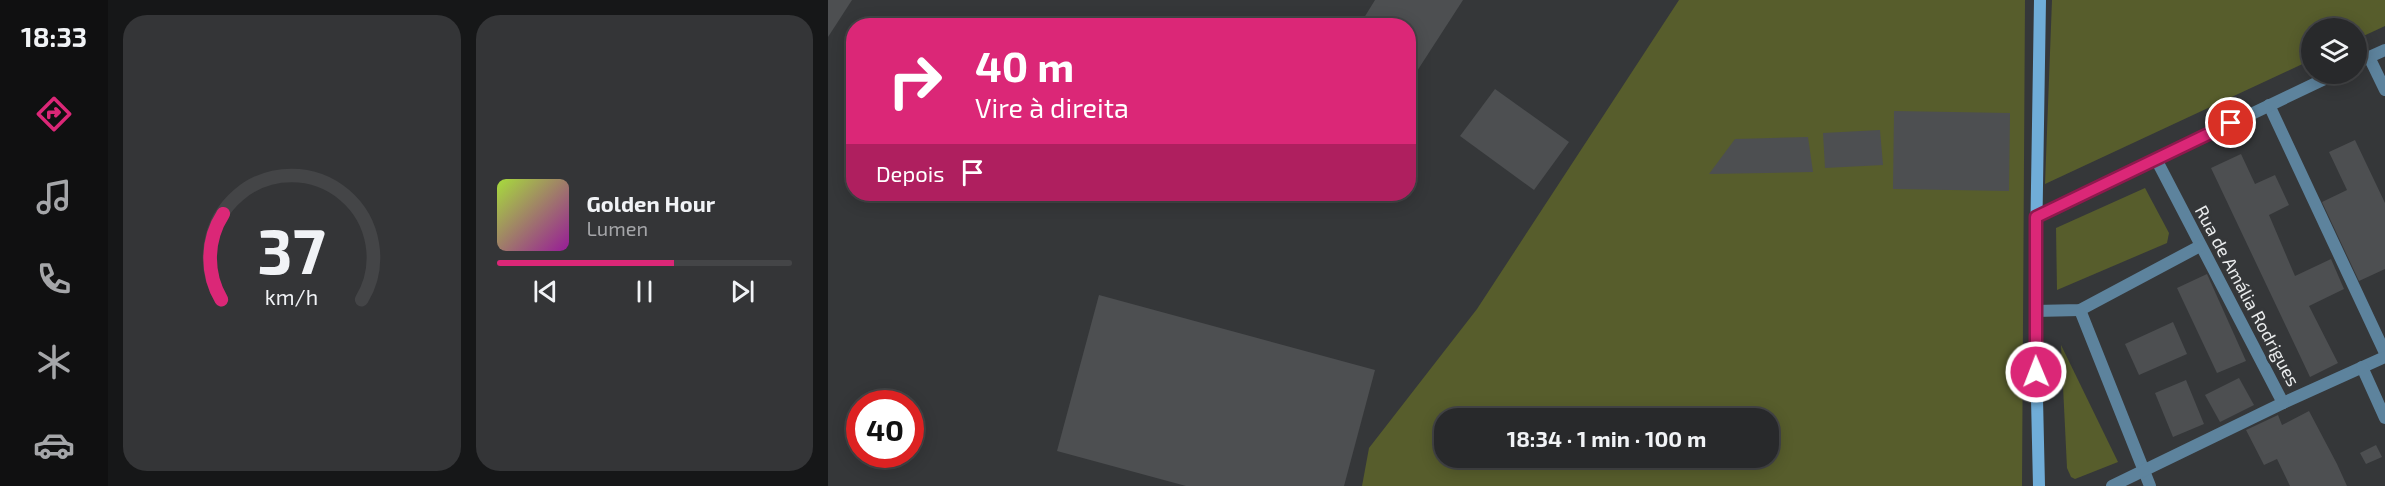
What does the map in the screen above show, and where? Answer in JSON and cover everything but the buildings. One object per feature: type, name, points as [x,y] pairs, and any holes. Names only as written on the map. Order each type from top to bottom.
[{"type":"street","points":[[2039,486],[2035,311],[2040,0]]},
{"type":"street","points":[[2385,50],[2369,57],[2385,90]]},
{"type":"street","points":[[2036,217],[2314,84]]},
{"type":"street","points":[[2269,105],[2385,355]]},
{"type":"street","name":"Rua de Amália Rodrigues","points":[[2156,159],[2283,403],[2385,355]]},
{"type":"street","points":[[2035,311],[2080,310],[2200,246]]},
{"type":"street","points":[[2080,310],[2150,486]]},
{"type":"street","points":[[2362,367],[2385,418]]},
{"type":"street","points":[[2112,486],[2283,403]]},
{"type":"green space","points":[[1679,0],[2025,0],[2022,486],[1362,486],[1369,448],[1477,309]]},
{"type":"green space","points":[[2052,0],[2385,0],[2385,26],[2367,34],[2367,18],[2301,18],[2301,65],[2045,184]]},
{"type":"green space","points":[[2145,188],[2169,233],[2167,243],[2057,290],[2056,228]]},
{"type":"green space","points":[[2061,345],[2118,462],[2075,479],[2071,477],[2067,468]]},
{"type":"route","points":[[2036,372],[2036,217],[2231,123]]}]
